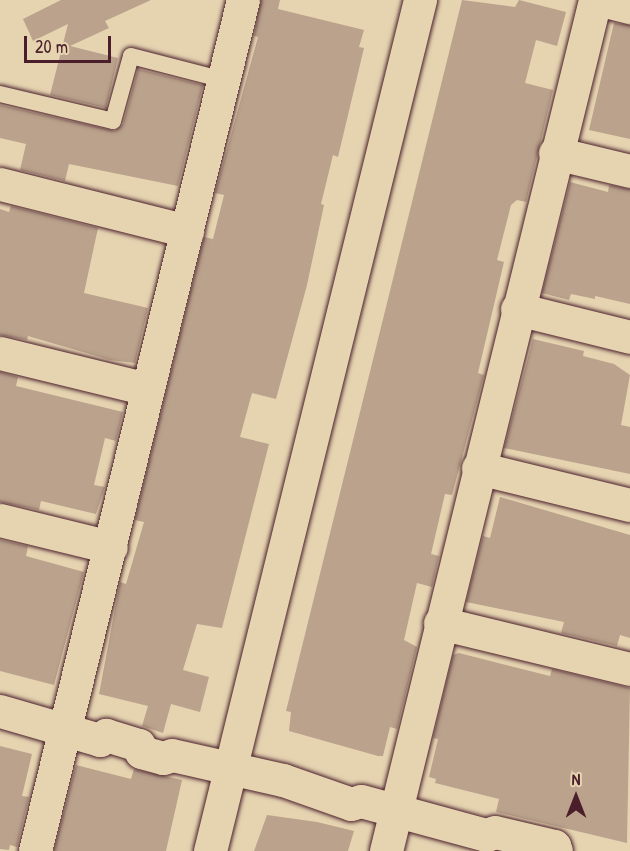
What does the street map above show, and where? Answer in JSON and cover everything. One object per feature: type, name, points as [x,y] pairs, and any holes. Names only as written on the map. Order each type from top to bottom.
[{"type":"street","points":[[35,851],[243,0]]},
{"type":"street","points":[[210,851],[420,0]]},
{"type":"street","points":[[386,851],[555,153],[595,0]]},
{"type":"street","points":[[601,0],[630,7]]},
{"type":"street","points":[[555,153],[630,171]]},
{"type":"street","points":[[0,184],[187,231]]},
{"type":"street","points":[[517,309],[630,337]]},
{"type":"street","points":[[0,353],[148,389]]},
{"type":"street","points":[[478,468],[630,505]]},
{"type":"street","points":[[0,520],[111,547]]},
{"type":"street","points":[[440,623],[630,669]]},
{"type":"street","points":[[0,711],[99,740],[106,735],[139,745],[141,752],[152,755],[309,787],[318,795],[351,804],[361,801],[486,835],[495,832],[554,846],[556,851]]},
{"type":"lane","points":[[0,94],[113,121],[131,56],[224,80]]},
{"type":"building","points":[[61,0],[151,0],[105,21],[109,28],[70,46],[118,58],[106,108],[50,95],[68,24],[33,41],[23,19]]},
{"type":"building","points":[[261,0],[280,0],[278,9],[364,30],[359,47],[364,48],[338,157],[333,155],[321,204],[324,205],[307,285],[276,399],[252,393],[240,437],[269,444],[222,628],[197,624],[183,670],[209,677],[200,712],[171,704],[163,733],[142,726],[148,706],[99,694],[120,582],[126,584],[144,522],[135,520],[204,237],[213,239],[224,195],[215,193],[258,37],[254,36]]},
{"type":"building","points":[[462,0],[515,7],[519,0],[566,12],[557,46],[536,40],[525,83],[553,90],[526,202],[517,200],[511,205],[497,260],[504,262],[478,373],[484,375],[452,495],[445,494],[431,554],[439,556],[432,587],[417,583],[404,640],[417,647],[397,729],[390,727],[383,756],[378,756],[289,731],[291,712],[286,711]]},
{"type":"building","points":[[614,23],[630,25],[630,139],[589,130]]},
{"type":"building","points":[[138,69],[203,85],[178,186],[69,164],[65,181],[20,170],[26,144],[0,138],[0,105],[115,131],[123,124]]},
{"type":"building","points":[[570,182],[608,192],[609,185],[630,189],[630,304],[595,296],[595,299],[571,294],[569,300],[542,293]]},
{"type":"building","points":[[11,206],[98,228],[84,293],[148,308],[135,363],[110,360],[28,336],[27,340],[0,335],[0,209],[9,212]]},
{"type":"building","points":[[533,339],[584,351],[583,356],[614,364],[630,375],[621,425],[630,427],[630,474],[504,448]]},
{"type":"building","points":[[0,372],[18,377],[16,386],[123,412],[116,441],[105,438],[94,485],[105,487],[96,514],[41,501],[39,510],[0,502]]},
{"type":"building","points":[[500,497],[630,535],[630,638],[620,635],[617,646],[561,633],[564,622],[466,602],[483,536],[490,538]]},
{"type":"building","points":[[0,540],[28,546],[26,556],[84,572],[54,685],[0,671]]},
{"type":"building","points":[[459,653],[550,676],[552,669],[630,688],[627,843],[496,812],[499,799],[435,783],[436,779],[429,777],[438,739],[433,738],[453,655]]},
{"type":"building","points":[[0,746],[32,754],[22,796],[29,797],[17,847],[10,845],[9,850],[0,849]]},
{"type":"building","points":[[76,765],[131,779],[134,769],[182,780],[166,851],[54,851]]},
{"type":"building","points":[[267,815],[317,822],[354,831],[348,851],[254,851]]}]
